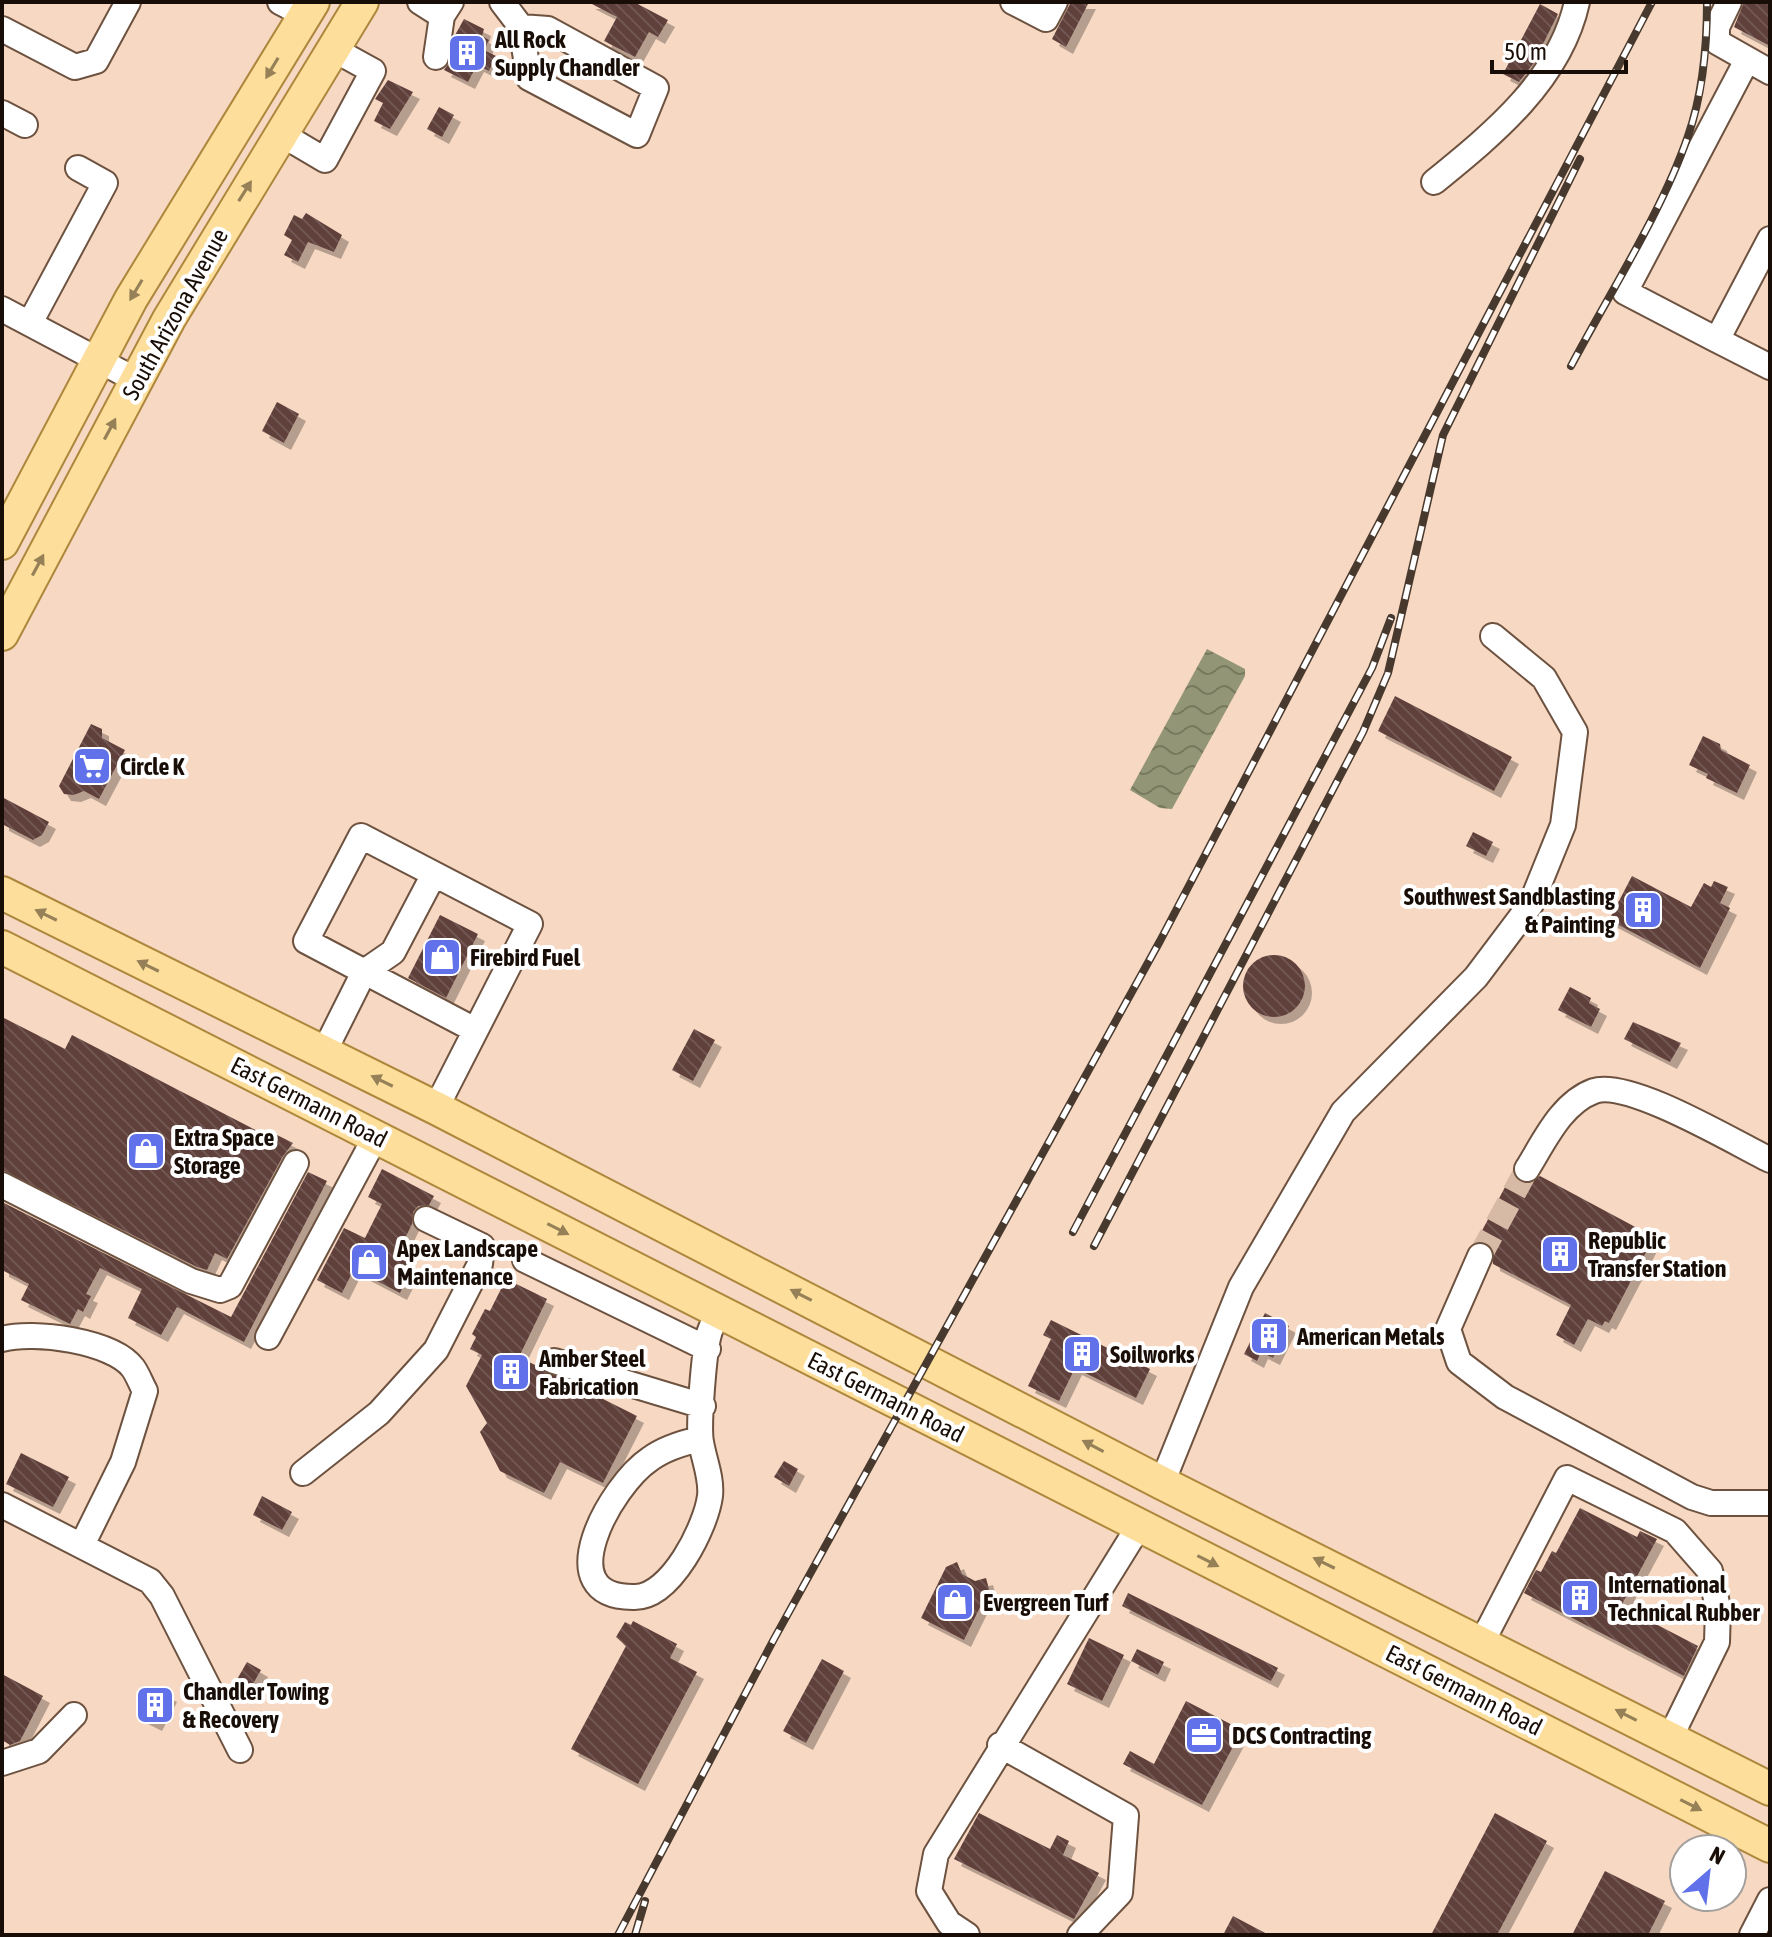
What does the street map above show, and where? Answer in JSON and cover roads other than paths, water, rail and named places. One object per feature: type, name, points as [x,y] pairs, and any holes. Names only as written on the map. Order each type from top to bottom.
[{"type":"main road","name":"South Arizona Avenue","points":[[2,634],[213,242],[362,2]]},
{"type":"main road","name":"South Arizona Avenue","points":[[2,543],[131,299],[299,6]]},
{"type":"main road","name":"East Germann Road","points":[[2,893],[436,1108],[1162,1483],[1770,1789]]},
{"type":"main road","name":"East Germann Road","points":[[2,947],[1770,1846]]},
{"type":"main road","points":[[414,1155],[436,1108]]},
{"type":"main road","points":[[504,1201],[526,1154]]},
{"type":"main road","points":[[719,1312],[743,1265]]},
{"type":"main road","points":[[1139,1526],[1162,1483]]},
{"type":"street","points":[[2,29],[75,67],[96,61],[128,2]]},
{"type":"street","points":[[420,2],[446,9],[436,57]]},
{"type":"street","points":[[502,2],[521,27],[529,78],[637,135],[656,88],[548,29],[521,27]]},
{"type":"street","points":[[1014,2],[1046,19],[1055,2]]},
{"type":"street","points":[[1434,182],[1494,132],[1549,69],[1572,28],[1577,2]]},
{"type":"street","points":[[1729,2],[1717,27],[1717,42],[1770,72]]},
{"type":"street","points":[[281,134],[325,160],[373,71],[333,49]]},
{"type":"street","points":[[1747,60],[1625,292],[1770,367]]},
{"type":"street","points":[[2,113],[25,125]]},
{"type":"street","points":[[30,323],[105,183],[78,168]]},
{"type":"street","points":[[1717,340],[1770,239]]},
{"type":"street","points":[[2,309],[136,380]]},
{"type":"street","points":[[1162,1483],[1241,1287],[1343,1112],[1476,977],[1531,904],[1563,825],[1575,732],[1544,678],[1493,636]]},
{"type":"street","points":[[436,1108],[473,1029],[530,924],[361,836],[306,941],[473,1029]]},
{"type":"street","points":[[324,1052],[364,972],[393,952],[434,874]]},
{"type":"street","points":[[1527,1169],[1562,1113],[1594,1091],[1618,1089],[1656,1103],[1770,1160]]},
{"type":"street","points":[[268,1337],[376,1136]]},
{"type":"street","points":[[2,1185],[191,1281],[220,1290],[230,1286],[296,1163]]},
{"type":"street","points":[[303,1473],[379,1413],[417,1373],[436,1350],[480,1264],[482,1246],[426,1219]]},
{"type":"street","points":[[1480,1256],[1448,1329],[1459,1362],[1505,1397],[1692,1497],[1711,1503],[1770,1503]]},
{"type":"street","points":[[525,1260],[708,1349]]},
{"type":"street","points":[[700,1439],[674,1445],[647,1461],[605,1510],[590,1562],[593,1580],[604,1590],[621,1598],[641,1597],[674,1576],[702,1524],[710,1495],[700,1439],[709,1334],[719,1312]]},
{"type":"street","points":[[2,1339],[20,1334],[108,1350],[132,1366],[145,1391],[123,1462],[82,1545]]},
{"type":"street","points":[[554,1361],[703,1406]]},
{"type":"street","points":[[1482,1642],[1567,1478],[1675,1531],[1710,1571],[1718,1608],[1717,1642],[1670,1738]]},
{"type":"street","points":[[2,1505],[138,1573],[162,1596],[240,1750]]},
{"type":"street","points":[[967,1935],[949,1923],[929,1891],[936,1854],[1000,1745],[1139,1526]]},
{"type":"street","points":[[2,1763],[39,1751],[74,1715]]},
{"type":"street","points":[[1000,1745],[1126,1816],[1120,1893],[1080,1935]]},
{"type":"street","points":[[1752,1935],[1770,1900]]},
{"type":"water","points":[[1207,649],[1245,669],[1245,676],[1172,809],[1160,808],[1130,790]]},
{"type":"tunnel","points":[[1480,1256],[1527,1169]]},
{"type":"railway","points":[[618,1935],[774,1639],[1160,941],[1652,2]]},
{"type":"railway","points":[[1571,366],[1650,223],[1688,136],[1703,70],[1707,2]]},
{"type":"railway","points":[[1094,1246],[1363,732],[1388,673],[1443,435],[1580,159]]},
{"type":"railway","points":[[1073,1232],[1372,668],[1391,618]]},
{"type":"railway","points":[[635,1935],[645,1901]]},
{"type":"place","name":"All Rock Supply Chandler","points":[[467,53]]},
{"type":"place","name":"Circle K","points":[[92,766]]},
{"type":"place","name":"Southwest Sandblasting & Painting","points":[[1643,910]]},
{"type":"place","name":"Firebird Fuel","points":[[442,957]]},
{"type":"place","name":"Extra Space Storage","points":[[146,1151]]},
{"type":"place","name":"Republic Transfer Station","points":[[1560,1254]]},
{"type":"place","name":"Apex Landscape Maintenance","points":[[369,1262]]},
{"type":"place","name":"American Metals","points":[[1269,1336]]},
{"type":"place","name":"Soilworks","points":[[1082,1354]]},
{"type":"place","name":"Amber Steel Fabrication","points":[[511,1372]]},
{"type":"place","name":"International Technical Rubber","points":[[1580,1598]]},
{"type":"place","name":"Evergreen Turf","points":[[955,1602]]},
{"type":"place","name":"Chandler Towing & Recovery","points":[[155,1705]]},
{"type":"place","name":"DCS Contracting","points":[[1204,1735]]}]
